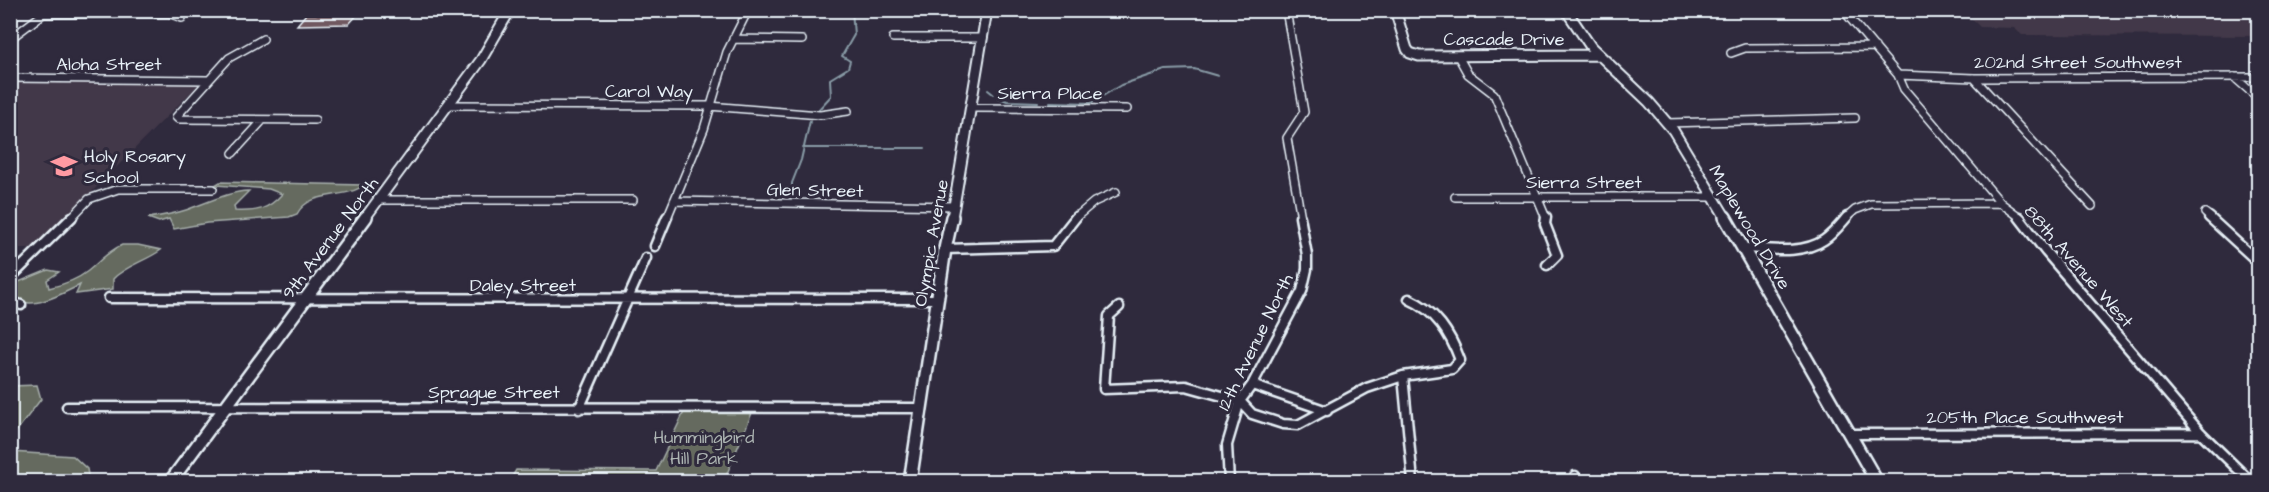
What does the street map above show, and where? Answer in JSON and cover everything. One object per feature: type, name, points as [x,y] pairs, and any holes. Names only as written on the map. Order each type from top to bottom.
[{"type":"street","name":"9th Avenue North","points":[[170,482],[302,300],[449,105],[481,60],[510,10]]},
{"type":"street","points":[[656,246],[704,129],[709,106],[733,39],[748,10]]},
{"type":"street","name":"Olympic Avenue","points":[[910,482],[945,249],[955,206],[987,10]]},
{"type":"street","name":"12th Avenue North","points":[[1229,482],[1227,445],[1240,401],[1252,385],[1302,291],[1308,269],[1287,138],[1290,130],[1305,112],[1286,10]]},
{"type":"street","name":"Cascade Drive","points":[[1395,10],[1410,53],[1419,56],[1599,55]]},
{"type":"street","name":"Maplewood Drive","points":[[1566,10],[1582,36],[1667,123],[1743,248],[1877,482]]},
{"type":"street","name":"88th Avenue West","points":[[1843,10],[1898,75],[1904,89],[2001,203],[2023,220],[2046,252],[2201,433],[2251,482]]},
{"type":"street","points":[[10,39],[46,12],[162,13],[182,18]]},
{"type":"street","points":[[893,38],[983,38]]},
{"type":"street","points":[[263,39],[229,58],[176,117],[178,119],[315,120]]},
{"type":"street","points":[[733,39],[802,40]]},
{"type":"street","points":[[1731,52],[1745,48],[1875,47]]},
{"type":"street","points":[[1458,56],[1468,74],[1494,94],[1537,197],[1557,255],[1547,265]]},
{"type":"street","name":"202nd Street Southwest","points":[[1898,75],[1974,78],[2259,77]]},
{"type":"street","points":[[2234,77],[2259,98]]},
{"type":"street","name":"Aloha Street","points":[[10,78],[207,80]]},
{"type":"street","points":[[1974,78],[2092,206]]},
{"type":"street","name":"Carol Way","points":[[449,105],[709,106],[820,115],[848,111]]},
{"type":"street","name":"Sierra Place","points":[[972,108],[1127,109]]},
{"type":"street","points":[[1667,123],[1855,118]]},
{"type":"street","points":[[233,153],[263,120]]},
{"type":"street","points":[[10,278],[51,240],[89,199],[101,193],[117,189],[213,189]]},
{"type":"street","points":[[945,249],[1053,246],[1080,210],[1116,192]]},
{"type":"street","name":"Sierra Street","points":[[1455,197],[1713,197]]},
{"type":"street","points":[[379,200],[633,200]]},
{"type":"street","name":"Glen Street","points":[[675,201],[798,206],[955,206]]},
{"type":"street","points":[[1743,248],[1813,246],[1824,241],[1858,207],[1871,204],[2001,203]]},
{"type":"street","points":[[2205,213],[2259,262]]},
{"type":"street","points":[[579,409],[646,258]]},
{"type":"street","name":"Daley Street","points":[[109,298],[938,299]]},
{"type":"street","points":[[1119,307],[1109,316],[1104,389],[1186,386],[1240,401],[1252,414],[1283,424],[1298,425],[1367,388],[1403,376],[1452,369],[1460,360],[1453,338],[1425,305],[1408,299]]},
{"type":"street","points":[[10,301],[21,305]]},
{"type":"street","points":[[1403,376],[1413,482]]},
{"type":"street","points":[[1252,385],[1327,411]]},
{"type":"street","name":"Sprague Street","points":[[67,407],[224,409],[921,408]]},
{"type":"street","name":"205th Place Southwest","points":[[1850,434],[2201,433]]},
{"type":"shaded area","points":[[1964,11],[2258,11],[2258,36],[2022,35],[2014,28],[1980,27]]},
{"type":"shaded area","name":"Holy Rosary School","points":[[11,83],[200,83],[36,248],[11,248]]},
{"type":"green space","points":[[220,182],[363,185],[356,190],[311,201],[297,214],[289,217],[207,223],[174,229],[169,219],[159,222],[148,218],[181,211],[242,191],[249,191],[234,206],[235,211],[255,210],[267,207],[282,194],[269,189],[215,185]]},
{"type":"green space","points":[[122,245],[138,245],[161,250],[118,274],[113,279],[113,289],[76,294],[80,285],[35,303],[26,303],[11,295],[16,283],[48,270],[59,272],[47,280],[49,288],[75,279],[112,250]]},
{"type":"green space","points":[[37,385],[41,399],[15,433],[11,444],[11,386]]},
{"type":"green space","name":"Hummingbird Hill Park","points":[[686,408],[754,408],[724,481],[509,482],[516,470],[656,471]]},
{"type":"green space","points":[[11,452],[73,456],[87,469],[89,481],[11,481]]},
{"type":"building","points":[[320,10],[349,10],[346,14],[358,14],[349,24],[297,25],[306,14],[316,14]]},
{"type":"waterway","points":[[819,109],[831,96],[830,79],[848,68],[850,61],[842,56],[854,35],[852,10]]},
{"type":"waterway","points":[[1050,102],[1091,103],[1121,85],[1165,70],[1194,69],[1218,76]]},
{"type":"waterway","points":[[988,90],[993,94]]},
{"type":"waterway","points":[[998,97],[1007,101],[1038,102]]},
{"type":"waterway","points":[[804,148],[810,121]]},
{"type":"waterway","points":[[792,193],[792,183],[804,148]]},
{"type":"waterway","points":[[804,148],[925,148]]},
{"type":"place","name":"Holy Rosary School","points":[[64,166]]}]
